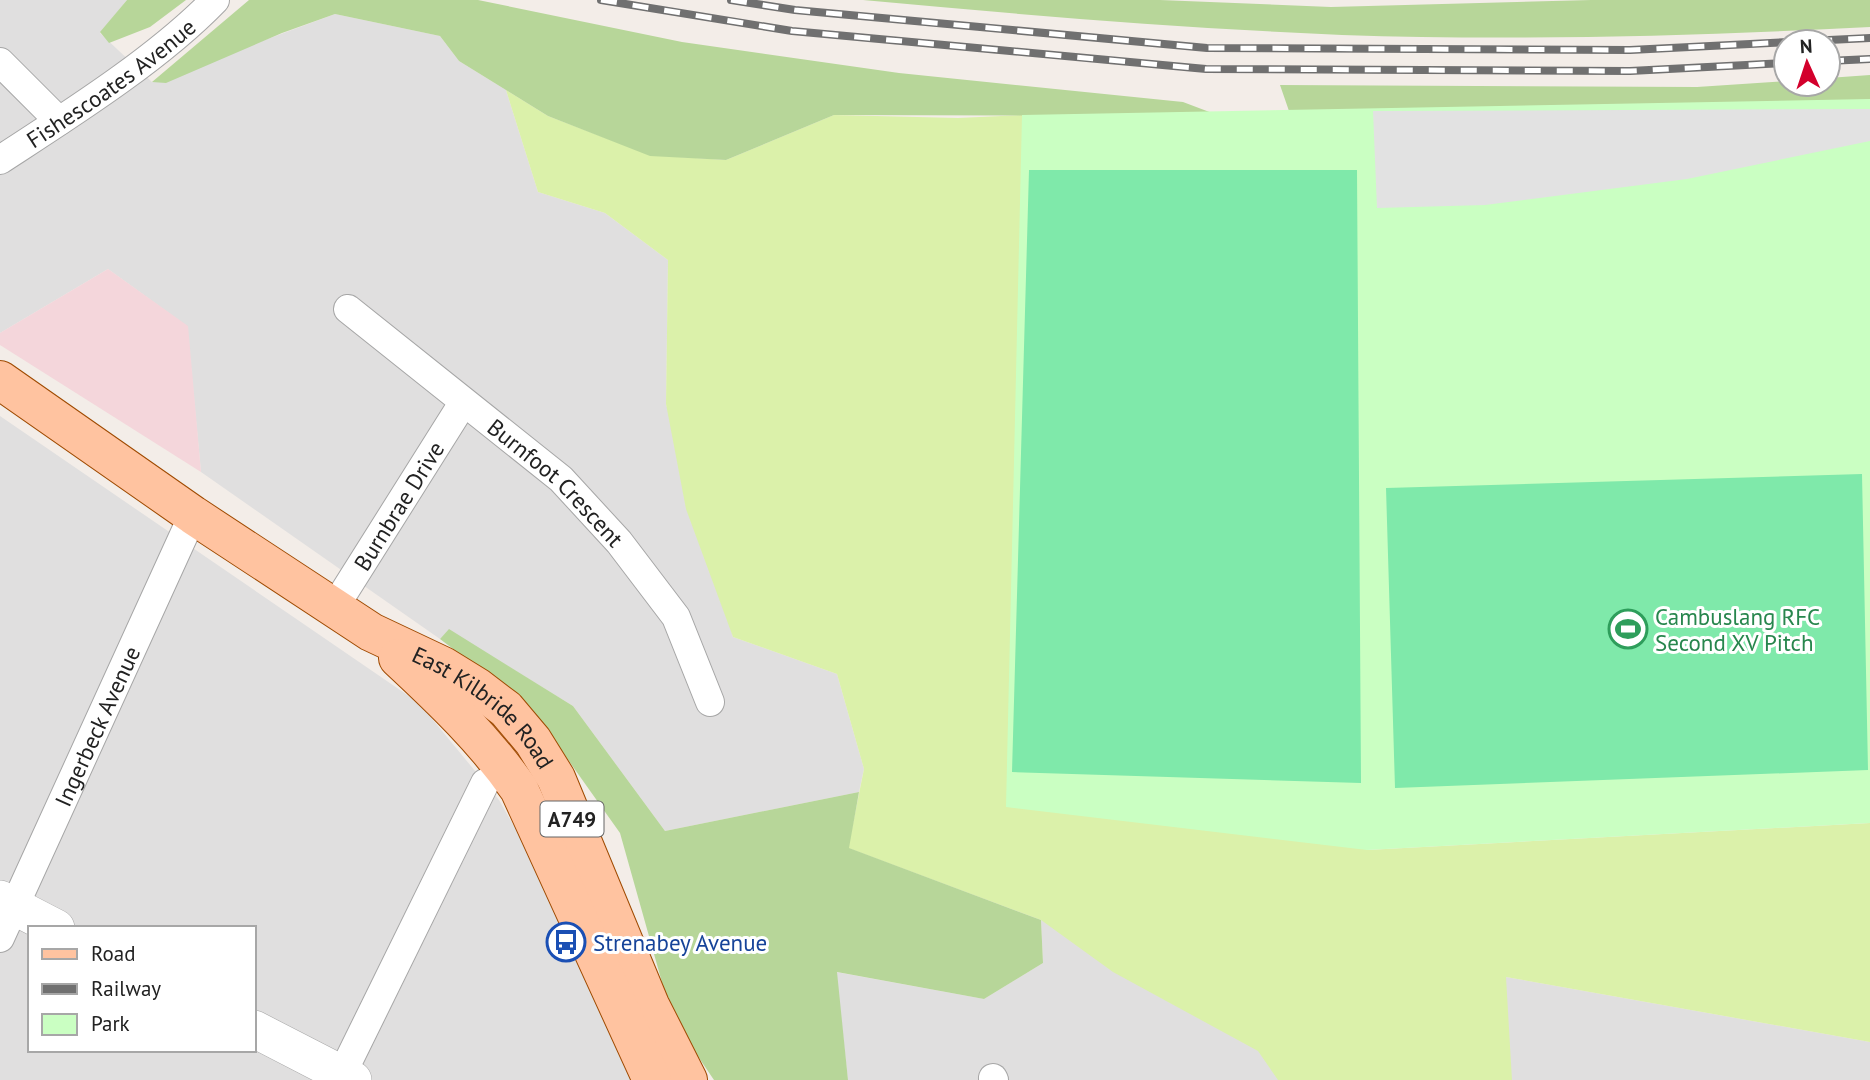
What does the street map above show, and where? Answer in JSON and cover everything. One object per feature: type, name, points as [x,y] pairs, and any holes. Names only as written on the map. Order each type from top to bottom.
[{"type":"main road","name":"East Kilbride Road","points":[[0,380],[193,515],[334,608],[371,632],[477,687],[506,709],[533,741],[556,778],[645,993],[688,1080]]},
{"type":"main road","name":"East Kilbride Road","points":[[371,632],[466,722],[496,756],[519,789],[652,1080]]},
{"type":"street","name":"Fishescoates Avenue","points":[[0,160],[60,121],[193,22],[215,0]]},
{"type":"street","points":[[0,62],[60,121]]},
{"type":"street","name":"Burnfoot Crescent","points":[[348,309],[561,479],[620,542],[676,617],[710,702]]},
{"type":"street","name":"Burnbrae Drive","points":[[334,608],[463,403]]},
{"type":"street","name":"Ingerbeck Avenue","points":[[5,914],[193,515]]},
{"type":"street","points":[[256,1030],[344,1078],[485,783]]},
{"type":"street","points":[[5,914],[49,926]]},
{"type":"shaded area","points":[[0,0],[127,0],[100,33],[152,82],[335,14],[440,36],[459,61],[506,90],[538,192],[605,213],[668,260],[666,404],[733,637],[837,674],[864,769],[859,792],[665,831],[573,706],[449,630],[440,639],[201,472],[187,326],[108,269],[0,333]]},
{"type":"shaded area","points":[[1870,109],[1870,141],[1687,179],[1485,205],[1377,208],[1373,111]]},
{"type":"shaded area","points":[[108,269],[188,326],[201,472],[0,345],[0,333]]},
{"type":"shaded area","points":[[0,416],[419,703],[499,800],[660,1080],[0,1080]]},
{"type":"shaded area","points":[[1041,920],[1506,977],[1870,1042],[1870,1080],[848,1080],[836,972],[984,999],[1043,963]]},
{"type":"green space","points":[[127,0],[186,0],[150,27],[109,43],[100,32]]},
{"type":"green space","points":[[249,0],[478,0],[682,42],[899,73],[1183,102],[1220,116],[834,115],[726,160],[650,156],[548,116],[459,61],[440,36],[335,14],[282,33],[166,83],[152,82]]},
{"type":"green space","points":[[863,0],[1160,0],[1331,7],[1591,0],[1870,0],[1870,27],[1772,28],[1772,31],[1606,37],[1474,38],[1222,29]]},
{"type":"green space","points":[[1870,75],[1870,109],[1289,111],[1280,85],[1697,87],[1772,82],[1772,98],[1842,98],[1842,77]]},
{"type":"green space","points":[[506,90],[548,116],[650,155],[726,160],[834,115],[958,118],[1022,115],[1367,850],[1870,823],[1870,1042],[1506,977],[1512,1080],[1278,1080],[1258,1051],[1113,972],[1041,920],[848,848],[864,769],[837,674],[733,637],[686,509],[666,404],[668,260],[605,213],[538,192]]},
{"type":"green space","points":[[1870,99],[1870,823],[1367,850],[1006,807],[1022,115]]},
{"type":"green space","points":[[1029,170],[1357,170],[1361,783],[1012,772]]},
{"type":"green space","name":"Cambuslang RFC Second XV Pitch","points":[[1862,474],[1868,770],[1395,788],[1386,488]]},
{"type":"green space","points":[[449,629],[573,706],[665,831],[859,792],[849,848],[1041,920],[1043,963],[984,999],[837,972],[848,1080],[714,1080],[672,1018],[620,833],[532,709],[440,639]]},
{"type":"railway","points":[[601,0],[792,31],[1206,69],[1630,71],[1772,64]]},
{"type":"railway","points":[[731,0],[795,10],[1207,48],[1630,50],[1870,38]]},
{"type":"railway","points":[[1842,60],[1870,59]]},
{"type":"place","name":"Cambuslang RFC Second XV Pitch","points":[[1628,629]]},
{"type":"place","name":"Strenabey Avenue","points":[[566,942]]}]
